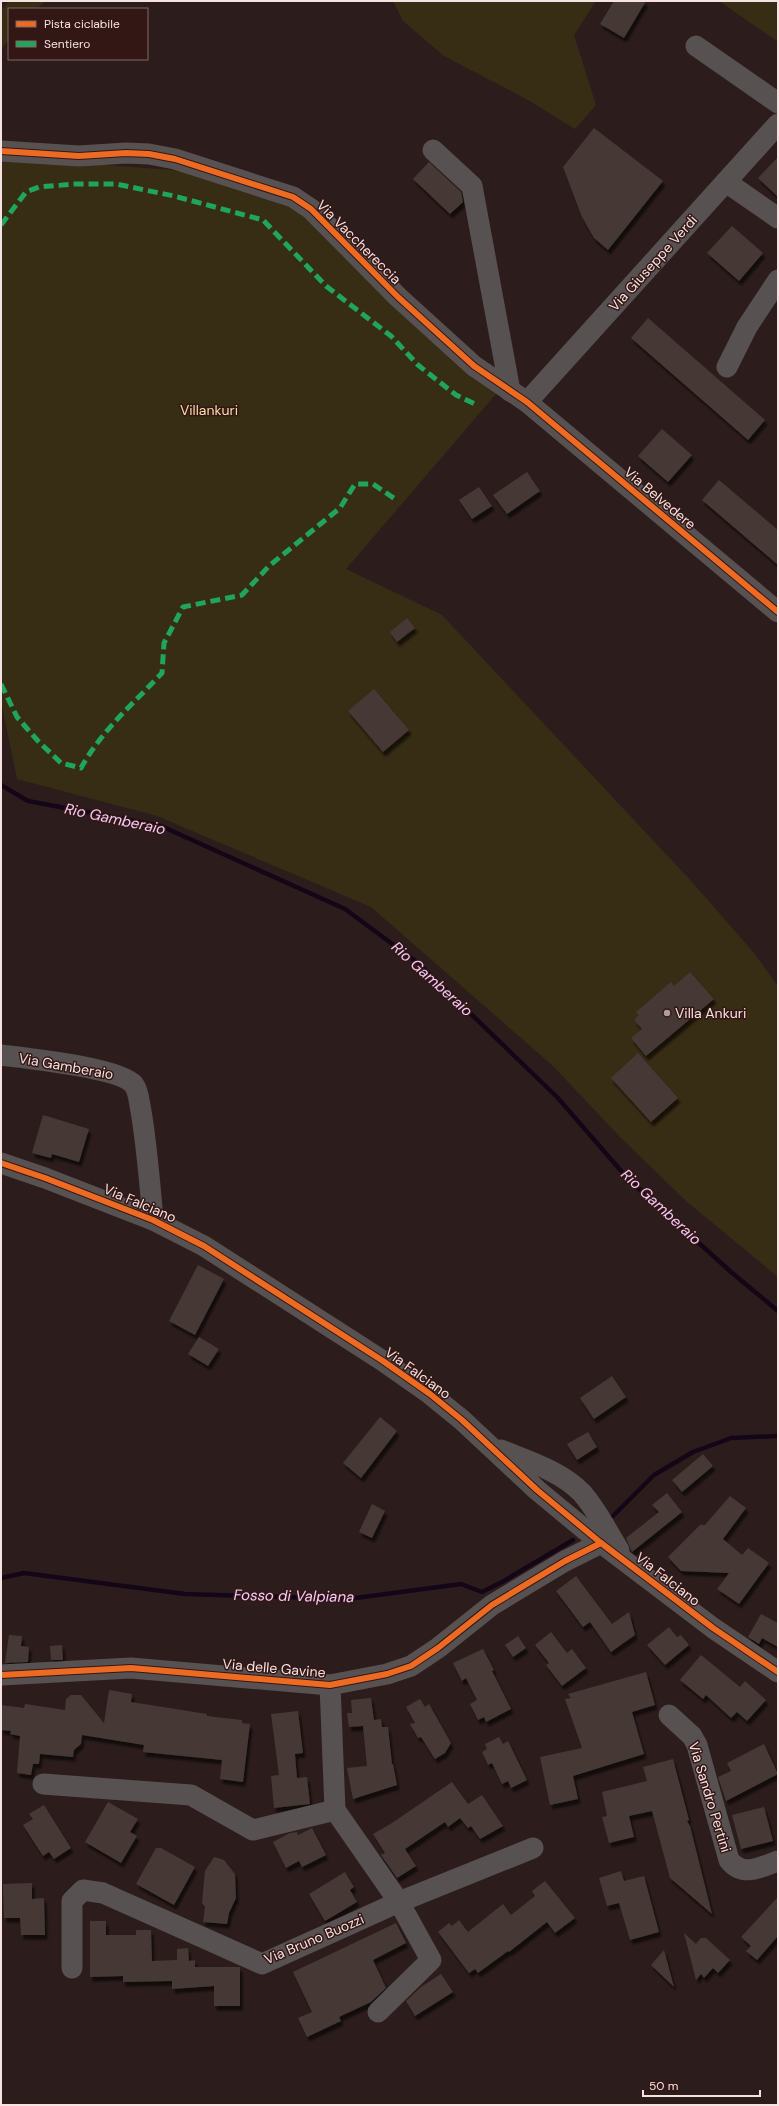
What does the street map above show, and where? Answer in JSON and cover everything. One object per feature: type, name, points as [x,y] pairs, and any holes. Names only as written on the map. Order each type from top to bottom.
[{"type":"street","points":[[696,46],[778,103]]},
{"type":"street","name":"Via Giuseppe Verdi","points":[[527,402],[778,124]]},
{"type":"street","points":[[433,150],[472,186],[510,391]]},
{"type":"street","name":"Via Vacchereccia","points":[[1,151],[79,156],[126,153],[149,154],[174,159],[293,197],[311,209],[398,298],[474,366],[527,402]]},
{"type":"street","points":[[726,182],[778,218]]},
{"type":"street","points":[[727,367],[747,327],[778,280]]},
{"type":"street","name":"Via Belvedere","points":[[527,402],[778,612]]},
{"type":"street","name":"Via Gamberaio","points":[[1,1055],[104,1072],[124,1077],[134,1085],[144,1128],[153,1220]]},
{"type":"street","name":"Via Falciano","points":[[1,1163],[45,1178],[153,1220],[204,1246],[383,1361],[430,1394],[489,1445],[537,1490],[601,1542],[713,1628],[778,1672]]},
{"type":"street","points":[[489,1445],[547,1469],[576,1487],[589,1502],[625,1560]]},
{"type":"street","name":"Via delle Gavine","points":[[1,1675],[130,1668],[205,1673],[313,1685],[330,1685],[387,1674],[412,1666],[438,1648],[492,1605],[565,1561],[601,1542]]},
{"type":"street","points":[[330,1685],[335,1810],[399,1902],[431,1960],[378,2012]]},
{"type":"street","name":"Via Sandro Pertini","points":[[669,1714],[692,1736],[697,1745],[729,1860],[736,1868],[746,1870],[778,1861]]},
{"type":"street","points":[[43,1784],[191,1795],[253,1830],[335,1810]]},
{"type":"street","name":"Via Bruno Buozzi","points":[[72,1968],[72,1901],[84,1890],[103,1893],[262,1964],[399,1902],[533,1848]]},
{"type":"green space","points":[[9,1],[45,1],[38,8],[8,8],[8,41],[1,49],[1,11]]},
{"type":"green space","points":[[393,1],[596,1],[574,35],[596,105],[575,129],[528,100],[444,56],[403,21]]},
{"type":"green space","points":[[719,1],[778,1],[778,42]]},
{"type":"green space","name":"Villankuri","points":[[1,157],[198,172],[291,204],[496,394],[346,569],[442,615],[693,883],[754,953],[778,986],[778,1277],[686,1201],[621,1138],[553,1066],[371,907],[157,816],[17,779],[1,701]]},
{"type":"building","points":[[614,1],[646,1],[624,38],[600,24]]},
{"type":"building","points":[[594,128],[663,181],[608,250],[594,238],[582,217],[563,167]]},
{"type":"building","points":[[778,157],[778,197],[758,178]]},
{"type":"building","points":[[429,162],[461,192],[463,202],[450,214],[413,179]]},
{"type":"building","points":[[732,226],[763,253],[739,281],[707,253]]},
{"type":"building","points":[[648,318],[765,420],[748,440],[631,338]]},
{"type":"building","points":[[662,429],[692,455],[668,482],[638,456]]},
{"type":"building","points":[[527,472],[540,491],[507,514],[493,495]]},
{"type":"building","points":[[719,480],[778,530],[778,565],[702,500]]},
{"type":"building","points":[[479,487],[492,506],[472,519],[459,500]]},
{"type":"building","points":[[407,618],[415,628],[397,642],[390,632]]},
{"type":"building","points":[[374,689],[409,730],[383,752],[348,711]]},
{"type":"building","name":"Villa Ankuri","points":[[690,972],[714,999],[646,1056],[631,1038],[642,1029],[634,1020],[639,1015],[636,1012],[671,982],[674,986]]},
{"type":"building","points":[[638,1053],[678,1098],[651,1122],[611,1078]]},
{"type":"building","points":[[43,1115],[89,1129],[79,1162],[52,1154],[51,1158],[32,1153]]},
{"type":"building","points":[[198,1265],[224,1279],[195,1335],[169,1321]]},
{"type":"building","points":[[199,1337],[219,1349],[208,1366],[188,1354]]},
{"type":"building","points":[[612,1376],[626,1397],[594,1419],[580,1398]]},
{"type":"building","points":[[380,1417],[397,1431],[361,1478],[343,1463]]},
{"type":"building","points":[[588,1432],[597,1447],[577,1460],[567,1444]]},
{"type":"building","points":[[703,1454],[713,1466],[682,1492],[672,1480]]},
{"type":"building","points":[[667,1493],[682,1512],[632,1552],[626,1538],[659,1512],[652,1505]]},
{"type":"building","points":[[730,1496],[746,1508],[723,1539],[742,1555],[748,1548],[769,1563],[739,1604],[717,1589],[729,1573],[681,1571],[668,1557],[700,1525],[705,1525]]},
{"type":"building","points":[[372,1504],[385,1511],[372,1538],[359,1532]]},
{"type":"building","points":[[576,1576],[612,1624],[629,1612],[635,1635],[611,1652],[590,1622],[583,1627],[556,1591]]},
{"type":"building","points":[[761,1614],[778,1623],[778,1647],[762,1638],[759,1644],[748,1637]]},
{"type":"building","points":[[669,1627],[677,1637],[681,1635],[689,1645],[665,1665],[647,1645]]},
{"type":"building","points":[[551,1632],[567,1653],[572,1649],[586,1668],[562,1686],[546,1665],[549,1663],[535,1645]]},
{"type":"building","points":[[9,1635],[22,1636],[21,1646],[29,1647],[28,1662],[5,1663]]},
{"type":"building","points":[[518,1636],[526,1648],[513,1657],[505,1645]]},
{"type":"building","points":[[62,1645],[63,1660],[51,1660],[50,1646]]},
{"type":"building","points":[[483,1649],[511,1709],[486,1722],[484,1717],[478,1720],[470,1704],[477,1700],[466,1678],[462,1681],[453,1663]]},
{"type":"building","points":[[701,1655],[740,1687],[745,1681],[766,1700],[747,1721],[737,1712],[731,1718],[706,1695],[703,1699],[680,1680]]},
{"type":"building","points":[[646,1672],[655,1705],[632,1712],[644,1754],[573,1776],[578,1799],[550,1805],[540,1757],[582,1748],[565,1699],[571,1698],[568,1694]]},
{"type":"building","points":[[109,1690],[132,1694],[131,1702],[207,1714],[207,1716],[242,1720],[242,1723],[250,1724],[243,1782],[220,1779],[222,1760],[143,1752],[144,1745],[82,1735],[81,1744],[74,1750],[73,1757],[40,1754],[39,1764],[33,1764],[31,1775],[17,1773],[20,1736],[10,1734],[11,1731],[1,1730],[1,1705],[24,1708],[25,1704],[65,1710],[66,1699],[71,1695],[81,1695],[104,1723]]},
{"type":"building","points":[[371,1698],[374,1720],[381,1719],[382,1727],[388,1727],[392,1764],[397,1785],[353,1799],[347,1768],[367,1766],[363,1726],[349,1727],[347,1713],[352,1713],[351,1700]]},
{"type":"building","points":[[420,1699],[425,1707],[429,1704],[451,1743],[445,1753],[435,1759],[421,1737],[418,1738],[410,1724],[415,1723],[406,1707]]},
{"type":"building","points":[[298,1711],[303,1753],[295,1754],[297,1778],[307,1777],[310,1804],[274,1808],[271,1776],[279,1775],[271,1714]]},
{"type":"building","points":[[499,1737],[503,1744],[508,1741],[527,1780],[511,1788],[508,1781],[502,1784],[492,1763],[488,1765],[482,1752],[487,1749],[485,1744]]},
{"type":"building","points":[[764,1744],[778,1774],[726,1801],[718,1777],[731,1771],[727,1763]]},
{"type":"building","points":[[673,1759],[689,1820],[687,1821],[690,1826],[712,1914],[670,1878],[652,1811],[629,1816],[634,1837],[609,1843],[602,1817],[607,1816],[602,1792],[647,1781],[643,1767]]},
{"type":"building","points":[[452,1782],[468,1804],[482,1795],[503,1826],[480,1839],[471,1826],[468,1828],[460,1818],[448,1827],[445,1822],[405,1849],[416,1866],[397,1878],[381,1855],[385,1853],[373,1834],[392,1823]]},
{"type":"building","points":[[108,1802],[138,1819],[130,1832],[137,1836],[121,1863],[85,1842]]},
{"type":"building","points":[[44,1805],[71,1848],[54,1859],[49,1852],[43,1856],[23,1825],[33,1819],[29,1814]]},
{"type":"building","points":[[764,1807],[773,1841],[741,1849],[732,1815]]},
{"type":"building","points":[[312,1828],[326,1855],[302,1867],[299,1861],[286,1868],[273,1842],[290,1833],[297,1832],[298,1835]]},
{"type":"building","points":[[156,1848],[161,1848],[195,1867],[174,1905],[136,1884]]},
{"type":"building","points":[[214,1857],[224,1860],[235,1874],[236,1898],[229,1913],[227,1924],[203,1922],[205,1907],[202,1903],[205,1871]]},
{"type":"building","points":[[621,1871],[624,1881],[644,1876],[659,1932],[630,1940],[619,1903],[607,1906],[599,1878]]},
{"type":"building","points":[[345,1872],[354,1887],[350,1890],[357,1902],[325,1921],[309,1894]]},
{"type":"building","points":[[545,1881],[575,1918],[555,1933],[547,1922],[509,1952],[508,1951],[478,1973],[475,1969],[469,1973],[438,1932],[449,1923],[452,1926],[459,1920],[468,1932],[503,1904],[511,1915],[535,1896],[532,1891]]},
{"type":"building","points":[[32,1883],[32,1899],[44,1898],[45,1935],[21,1935],[20,1918],[4,1918],[3,1884]]},
{"type":"building","points":[[778,1897],[778,1936],[757,1960],[746,1951],[751,1946],[741,1937]]},
{"type":"building","points":[[90,1921],[106,1921],[106,1935],[136,1935],[136,1930],[151,1930],[152,1961],[177,1960],[177,1949],[188,1948],[189,1961],[195,1960],[195,1967],[240,1967],[240,2006],[214,2006],[214,1986],[172,1989],[172,1981],[123,1982],[123,1976],[90,1977]]},
{"type":"building","points":[[396,1923],[406,1943],[373,1960],[386,1988],[371,2002],[339,2017],[341,2021],[307,2037],[298,2018],[312,2012],[293,1972]]},
{"type":"building","points":[[684,1933],[696,1944],[701,1938],[706,1938],[730,1960],[718,1973],[713,1968],[704,1978],[701,1974],[696,1980]]},
{"type":"building","points":[[664,1950],[674,1987],[651,1965]]},
{"type":"building","points":[[441,1974],[453,1992],[415,2016],[406,2001],[421,1987]]},
{"type":"waterway","name":"Rio Gamberaio","points":[[1,785],[28,801],[161,826],[345,909],[418,963],[557,1097],[629,1180],[731,1272],[778,1311]]},
{"type":"waterway","points":[[613,1516],[654,1475],[693,1452],[731,1438],[778,1436]]},
{"type":"waterway","name":"Fosso di Valpiana","points":[[1,1578],[24,1573],[185,1594],[348,1599],[461,1584],[482,1592],[502,1582],[573,1540]]},
{"type":"marked path","points":[[1,225],[26,192],[39,187],[75,184],[116,184],[174,196],[263,220],[326,286],[391,336],[418,365],[456,395],[477,405]]},
{"type":"marked path","points":[[1,684],[17,717],[38,741],[61,763],[81,768],[89,754],[108,729],[162,673],[164,643],[183,607],[242,595],[269,566],[340,508],[355,484],[373,484],[395,499]]},
{"type":"cycle path","points":[[1,151],[79,156],[126,153],[149,154],[175,159],[293,197],[311,209],[398,297],[474,366],[527,402],[778,612]]},
{"type":"cycle path","points":[[1,1163],[45,1178],[153,1220],[204,1246],[383,1361],[430,1394],[462,1420],[537,1490],[601,1543],[713,1628],[778,1672]]},
{"type":"cycle path","points":[[1,1675],[131,1668],[330,1685],[387,1674],[411,1666],[438,1648],[492,1605],[565,1561],[601,1543]]},
{"type":"place","name":"Villa Ankuri","points":[[667,1013]]}]
